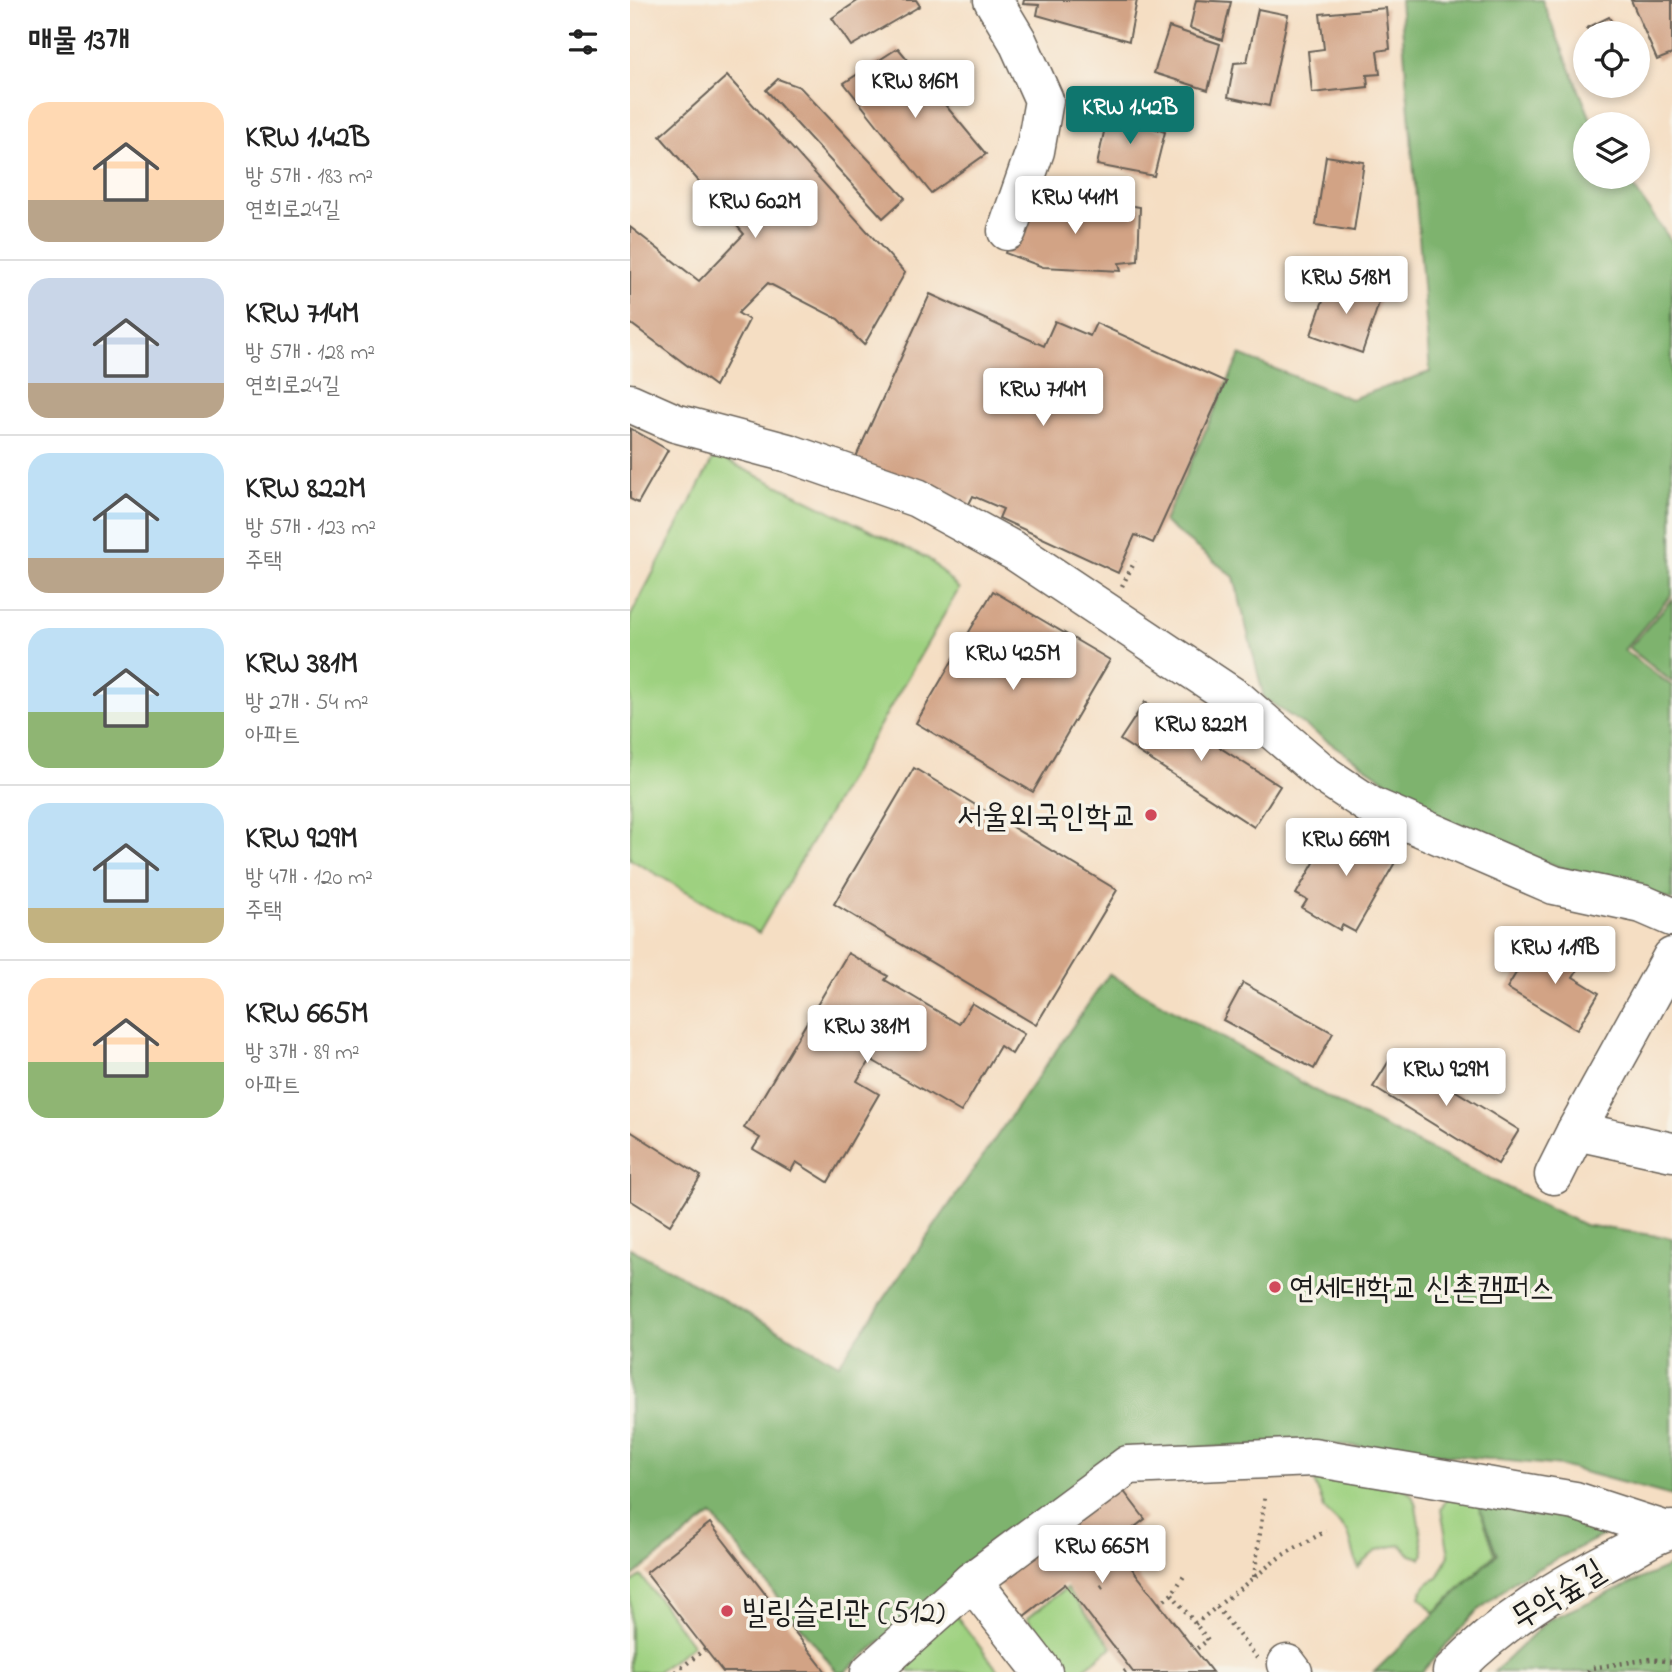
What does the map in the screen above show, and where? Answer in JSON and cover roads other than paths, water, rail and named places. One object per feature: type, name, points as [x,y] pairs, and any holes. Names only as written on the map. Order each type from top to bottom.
[{"type":"street","points":[[993,0],[1017,40],[1044,100],[1035,151],[1007,231]]},
{"type":"street","points":[[630,403],[675,423],[788,453],[917,498],[1016,552],[1238,699],[1326,776],[1371,806],[1554,885],[1642,904],[1672,917]]},
{"type":"street","points":[[1554,1175],[1672,957]]},
{"type":"street","points":[[1576,1131],[1672,1152]]},
{"type":"street","points":[[870,1672],[972,1581],[1128,1465],[1312,1457],[1575,1502],[1670,1530]]},
{"type":"street","name":"무악숲길","points":[[1452,1672],[1475,1648],[1525,1609],[1579,1576],[1670,1530]]},
{"type":"street","points":[[972,1581],[1043,1672]]},
{"type":"place","name":"서울외국인학교","points":[[1151,815]]},
{"type":"place","name":"연세대학교 신촌캠퍼스","points":[[1275,1287]]},
{"type":"place","name":"빌링슬리관 (512)","points":[[727,1611]]}]
